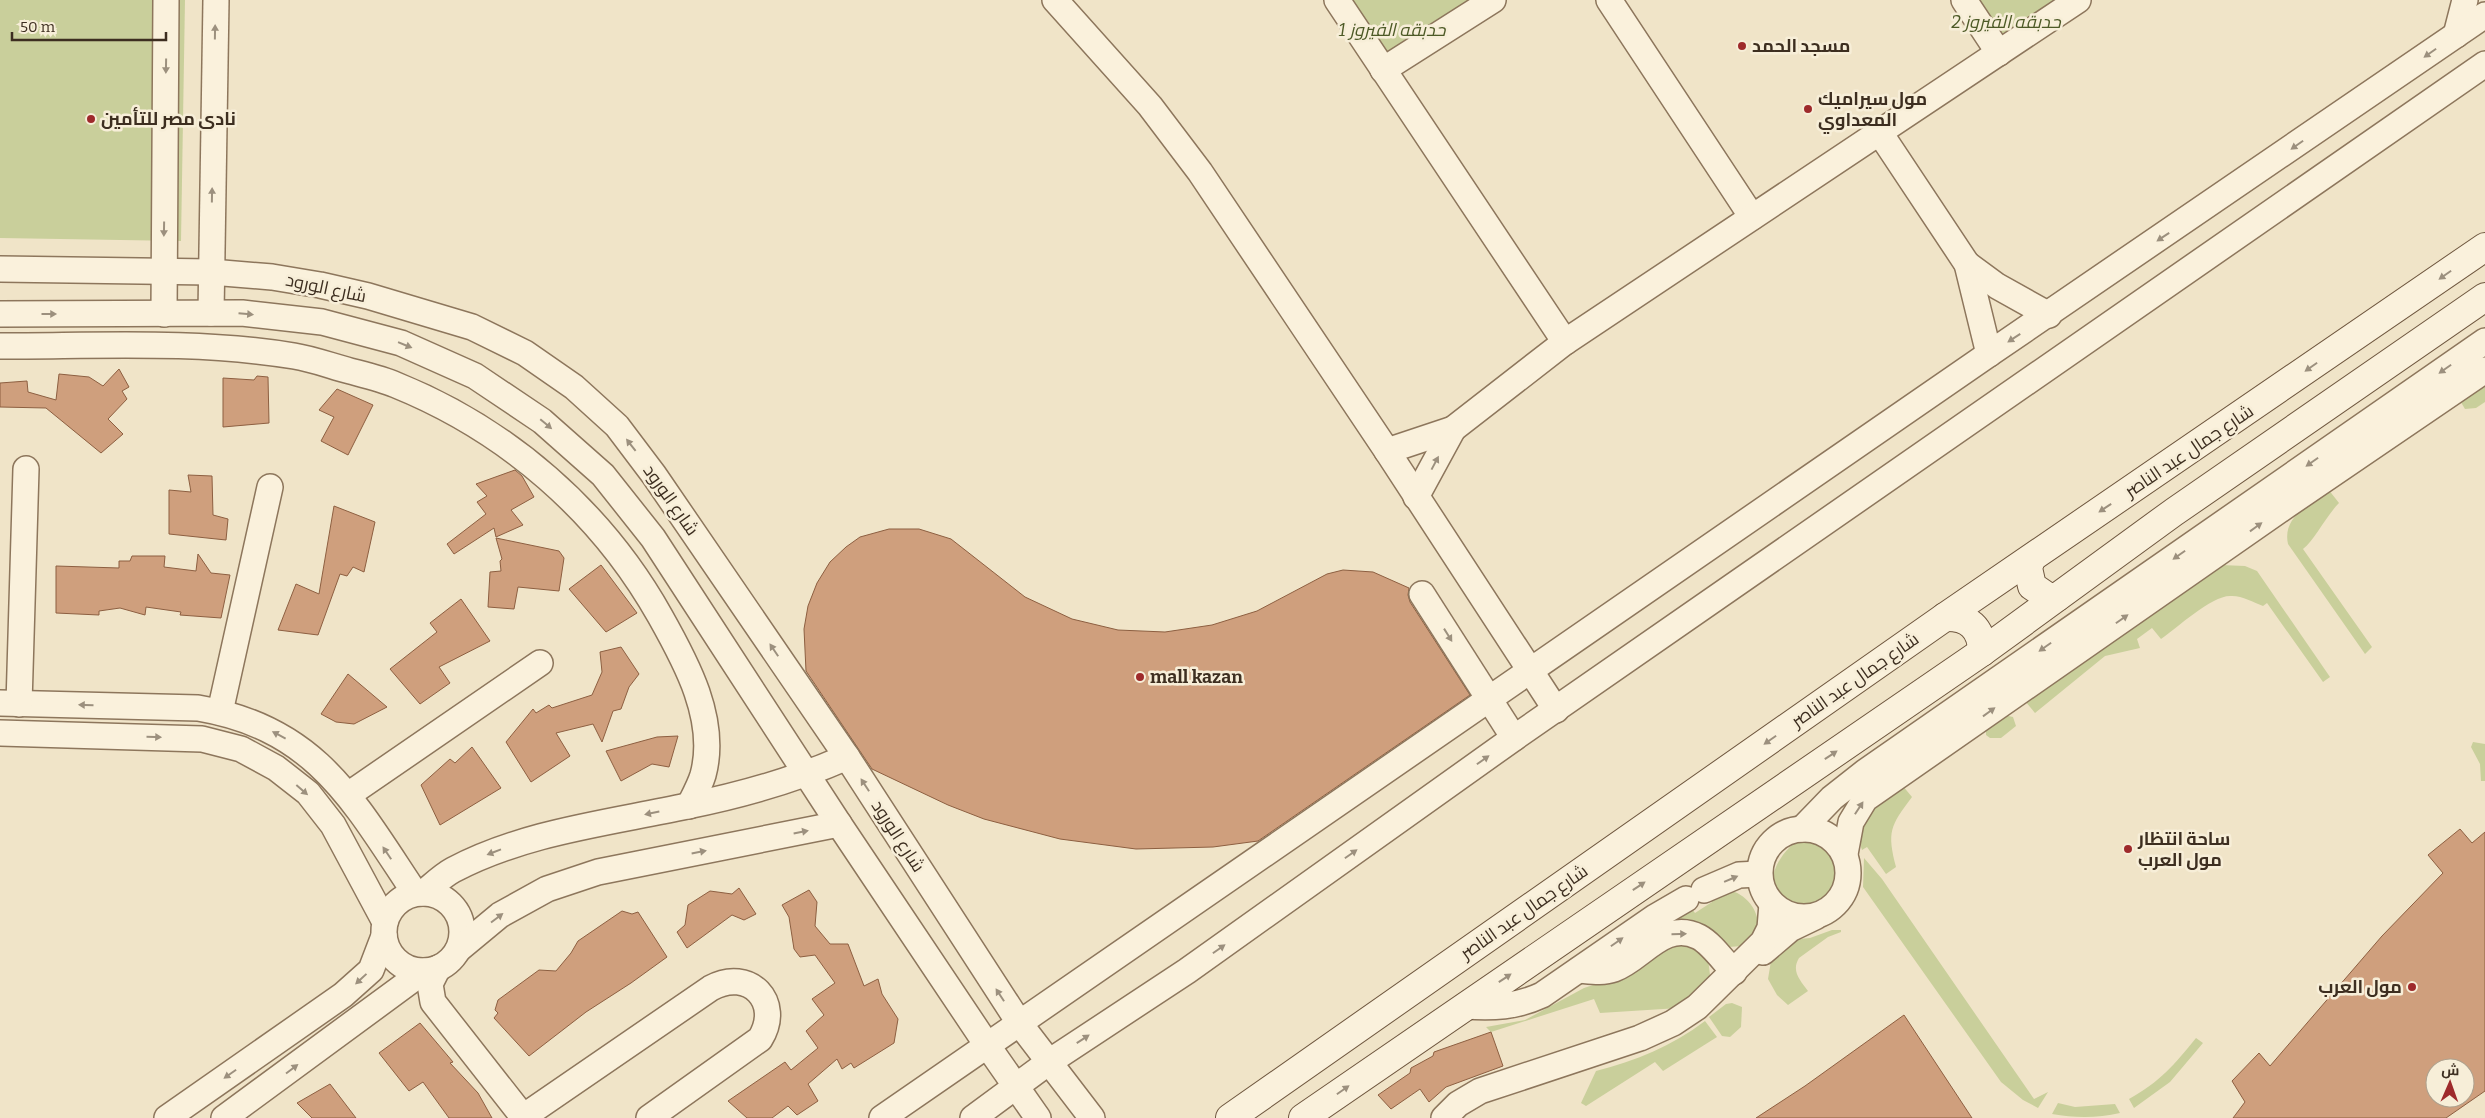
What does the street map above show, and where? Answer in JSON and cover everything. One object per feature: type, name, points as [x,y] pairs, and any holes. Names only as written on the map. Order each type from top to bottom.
[{"type":"main road","name":"شارع جمال عبد الناصر","points":[[1230,1118],[1945,618],[2485,247]]},
{"type":"main road","points":[[1302,1118],[1982,652],[2174,512],[2485,297]]},
{"type":"main road","points":[[2031,559],[2028,568],[2032,586],[2048,596],[2058,597]]},
{"type":"main road","points":[[1945,618],[1964,619],[1973,625],[1982,642],[1982,652]]},
{"type":"street","points":[[164,314],[166,0]]},
{"type":"street","points":[[211,313],[216,0]]},
{"type":"street","points":[[1054,0],[1150,106],[1200,172],[1556,710]]},
{"type":"street","points":[[1337,0],[1564,342]]},
{"type":"street","points":[[1383,70],[1492,0]]},
{"type":"street","points":[[1608,0],[1752,217]]},
{"type":"street","points":[[1964,0],[1999,53]]},
{"type":"street","points":[[1387,452],[1453,428],[1564,342],[2078,0]]},
{"type":"street","points":[[2456,35],[2464,0]]},
{"type":"street","points":[[882,1118],[1489,701],[1988,354],[2049,315],[2485,15]]},
{"type":"street","points":[[973,1118],[1048,1062],[1187,971],[1514,738],[2485,64]]},
{"type":"street","points":[[1880,133],[1967,264],[1997,286],[2049,315]]},
{"type":"street","points":[[1967,264],[1988,354]]},
{"type":"street","name":"شارع الورود","points":[[0,269],[211,272],[272,276],[320,285],[368,296],[462,324],[525,353],[574,387],[617,426],[654,475],[847,757],[1020,1024],[1092,1118]]},
{"type":"street","name":"شارع الورود","points":[[0,314],[242,313],[322,322],[401,343],[475,376],[542,421],[602,475],[653,538],[806,775],[1038,1118]]},
{"type":"street","points":[[1802,828],[1832,798],[1865,772],[2485,340]]},
{"type":"street","points":[[0,346],[202,346],[310,359],[394,384],[454,412],[510,447],[560,489],[606,536],[645,589],[677,646],[702,706],[707,740],[703,774],[689,806]]},
{"type":"street","points":[[1845,854],[1851,822],[1865,799],[2287,505],[2485,370]]},
{"type":"street","points":[[1416,498],[1453,428]]},
{"type":"street","points":[[26,469],[10,703],[198,708],[220,712],[258,724],[293,743],[324,768],[348,795],[419,893],[443,898],[454,908],[462,928],[459,949]]},
{"type":"street","points":[[220,712],[270,487]]},
{"type":"street","points":[[1422,594],[1514,738]]},
{"type":"street","points":[[348,795],[540,664]]},
{"type":"street","points":[[126,736],[127,706]]},
{"type":"street","points":[[0,733],[202,739],[241,750],[276,768],[308,793],[333,825],[384,929],[388,950],[397,962],[410,969],[431,970]]},
{"type":"street","points":[[167,1118],[343,995],[371,970],[391,909],[402,899],[419,893],[451,871],[490,853],[531,839],[689,806],[806,775],[847,757]]},
{"type":"street","points":[[240,1114],[431,970],[450,961],[459,949],[500,915],[547,889],[598,872],[839,824]]},
{"type":"street","points":[[1465,1118],[1491,1100],[1636,1048],[1684,1025],[1702,1014],[1779,937],[1815,916],[1827,912],[1838,903],[1845,892],[1849,873],[1845,854],[1838,843],[1828,835],[1802,828],[1789,831],[1772,843],[1761,860],[1759,874],[1763,890],[1772,904],[1784,913],[1799,917],[1815,916]]},
{"type":"street","points":[[1465,1006],[1503,1007],[1530,1000],[1553,989],[1655,917],[1695,895],[1739,875],[1759,874]]},
{"type":"street","points":[[1444,1118],[1458,1104],[1480,1091],[1656,1031],[1697,1007],[1734,972],[1767,935],[1772,920],[1772,904]]},
{"type":"street","points":[[1579,970],[1604,971],[1614,969],[1662,937],[1682,933],[1701,938],[1734,972]]},
{"type":"street","points":[[431,970],[430,984],[433,1002],[523,1117],[721,982],[733,980],[744,982],[754,988],[767,1006],[767,1024],[760,1039],[649,1118]]},
{"type":"green space","name":"نادى مصر للتأمين","points":[[0,0],[185,0],[181,241],[0,238]]},
{"type":"green space","name":"حدبقه الفيروز 1","points":[[1337,0],[1493,0],[1383,70]]},
{"type":"green space","name":"حدبقه الفيروز 2","points":[[1964,0],[2078,0],[1999,53]]},
{"type":"green space","points":[[2485,385],[2485,402],[2476,408],[2465,409],[2459,399]]},
{"type":"green space","points":[[2328,489],[2339,503],[2303,549],[2372,647],[2365,654],[2288,544],[2287,535],[2293,519]]},
{"type":"green space","points":[[2221,565],[2245,566],[2257,571],[2330,677],[2323,682],[2267,603],[2263,606],[2243,598],[2230,596],[2213,601],[2194,613],[2161,639],[2152,628],[2137,639],[2140,648],[2105,656],[2035,713],[2025,701]]},
{"type":"green space","points":[[2004,715],[2013,717],[2016,726],[2001,738],[1990,738],[1986,735],[1986,728]]},
{"type":"green space","points":[[2473,742],[2485,744],[2485,781],[2481,781],[2480,764],[2471,747]]},
{"type":"green space","points":[[1902,785],[1912,797],[1899,815],[1892,830],[1891,837],[1896,867],[1886,874],[1867,847],[1862,850],[1859,841],[1861,818]]},
{"type":"green space","points":[[1804,837],[1823,840],[1834,851],[1837,865],[1835,881],[1827,895],[1815,906],[1801,910],[1785,905],[1777,897],[1773,888],[1773,878],[1781,858],[1788,849]]},
{"type":"green space","points":[[1864,858],[1882,879],[2034,1099],[2048,1092],[2038,1108],[2023,1100],[2001,1082],[1863,887]]},
{"type":"green space","points":[[1728,890],[1745,899],[1757,915],[1758,929],[1743,946],[1728,947],[1646,932],[1692,909],[1695,913],[1712,902],[1707,894]]},
{"type":"green space","points":[[1832,930],[1841,930],[1841,932],[1828,937],[1799,958],[1796,971],[1808,991],[1788,1005],[1777,995],[1768,979],[1771,961],[1776,953],[1798,939],[1810,938]]},
{"type":"green space","points":[[1690,941],[1708,959],[1710,975],[1708,983],[1679,1008],[1600,1013],[1594,999],[1491,1032],[1486,1027],[1525,1020],[1584,988],[1605,981],[1647,955]]},
{"type":"green space","points":[[1732,1003],[1742,1007],[1741,1027],[1730,1037],[1722,1036],[1709,1017],[1726,1004]]},
{"type":"green space","points":[[1705,1021],[1717,1037],[1663,1071],[1655,1062],[1586,1106],[1581,1103],[1596,1071],[1653,1052],[1680,1038]]},
{"type":"green space","points":[[2196,1038],[2203,1043],[2170,1082],[2134,1108],[2129,1099],[2140,1093],[2166,1072]]},
{"type":"green space","points":[[2058,1103],[2075,1107],[2115,1104],[2120,1113],[2086,1117],[2052,1114]]},
{"type":"building","points":[[119,369],[129,387],[122,391],[127,399],[108,419],[123,434],[101,453],[46,408],[0,407],[0,383],[27,381],[28,392],[56,400],[59,374],[89,377],[103,386]]},
{"type":"building","points":[[257,376],[268,377],[269,423],[223,427],[223,378],[254,380]]},
{"type":"building","points":[[337,389],[373,405],[348,455],[321,441],[334,417],[319,410]]},
{"type":"building","points":[[515,470],[522,476],[534,497],[511,510],[523,525],[496,537],[494,528],[454,554],[447,544],[486,514],[477,502],[487,496],[476,484]]},
{"type":"building","points":[[188,475],[212,476],[213,515],[228,519],[226,540],[169,534],[169,490],[191,492]]},
{"type":"building","points":[[334,506],[375,522],[364,572],[353,567],[347,576],[340,574],[318,635],[278,630],[296,584],[319,594]]},
{"type":"building","name":"mall kazan","points":[[889,529],[919,529],[951,539],[1025,597],[1072,619],[1118,630],[1165,632],[1212,625],[1257,611],[1327,574],[1343,570],[1373,572],[1409,588],[1410,602],[1470,695],[1258,841],[1213,847],[1136,849],[1060,839],[984,819],[948,805],[872,769],[806,671],[804,629],[808,606],[817,583],[830,562],[846,547],[860,537]]},
{"type":"building","points":[[496,538],[559,551],[564,558],[559,591],[518,587],[514,609],[488,607],[490,572],[501,571],[500,561],[502,559]]},
{"type":"building","points":[[198,554],[211,573],[230,575],[221,618],[180,615],[181,612],[146,607],[145,615],[120,608],[99,611],[99,615],[56,613],[56,566],[119,568],[119,561],[130,561],[132,556],[165,556],[164,567],[196,571]]},
{"type":"building","points":[[601,565],[637,613],[606,632],[569,589]]},
{"type":"building","points":[[461,599],[490,641],[439,667],[450,683],[420,704],[390,669],[437,632],[430,623]]},
{"type":"building","points":[[621,647],[639,674],[629,687],[621,709],[613,711],[602,742],[593,724],[556,733],[570,756],[531,782],[506,742],[533,709],[536,713],[549,705],[552,708],[592,695],[602,672],[600,652]]},
{"type":"building","points":[[348,674],[387,707],[354,724],[336,722],[321,714]]},
{"type":"building","points":[[678,736],[669,767],[652,764],[621,781],[606,751],[657,737]]},
{"type":"building","points":[[472,747],[501,788],[440,825],[421,785],[450,759],[455,763]]},
{"type":"building","name":"مول العرب","points":[[2460,829],[2472,843],[2485,832],[2485,1091],[2475,1098],[2475,1058],[2425,1058],[2425,1108],[2460,1108],[2446,1118],[2233,1118],[2245,1102],[2232,1081],[2259,1053],[2270,1066],[2382,936],[2443,873],[2428,855]]},
{"type":"building","points":[[739,888],[756,914],[744,920],[732,915],[687,948],[677,932],[685,925],[688,905],[710,891],[732,894]]},
{"type":"building","points":[[809,890],[817,902],[815,926],[830,944],[848,944],[864,986],[878,979],[882,994],[898,1019],[894,1043],[854,1068],[851,1063],[842,1069],[837,1059],[808,1084],[818,1101],[797,1115],[788,1106],[772,1118],[747,1118],[728,1101],[785,1062],[791,1070],[818,1048],[806,1031],[824,1015],[812,999],[835,983],[815,955],[800,957],[794,949],[789,917],[782,905]]},
{"type":"building","points":[[622,911],[632,914],[638,912],[667,957],[586,1012],[529,1056],[494,1018],[498,1013],[495,1010],[498,1000],[539,970],[556,971],[578,941]]},
{"type":"building","points":[[1904,1015],[1972,1118],[1756,1118],[1805,1086]]},
{"type":"building","points":[[420,1023],[453,1062],[450,1063],[478,1093],[492,1118],[449,1118],[423,1082],[409,1091],[379,1053]]},
{"type":"building","points":[[1491,1032],[1503,1066],[1446,1087],[1429,1102],[1420,1089],[1391,1109],[1378,1095],[1410,1073],[1411,1068],[1433,1056],[1434,1052]]},
{"type":"building","points":[[330,1084],[356,1118],[312,1118],[297,1103]]},
{"type":"place","name":"مسجد الحمد","points":[[1742,46]]},
{"type":"place","name":"مول سيراميك المعداوي","points":[[1808,109]]},
{"type":"place","name":"نادى مصر للتأمين","points":[[91,119]]},
{"type":"place","name":"mall kazan","points":[[1140,677]]},
{"type":"place","name":"ساحة انتظار مول العرب","points":[[2128,849]]},
{"type":"place","name":"مول العرب","points":[[2412,987]]}]
